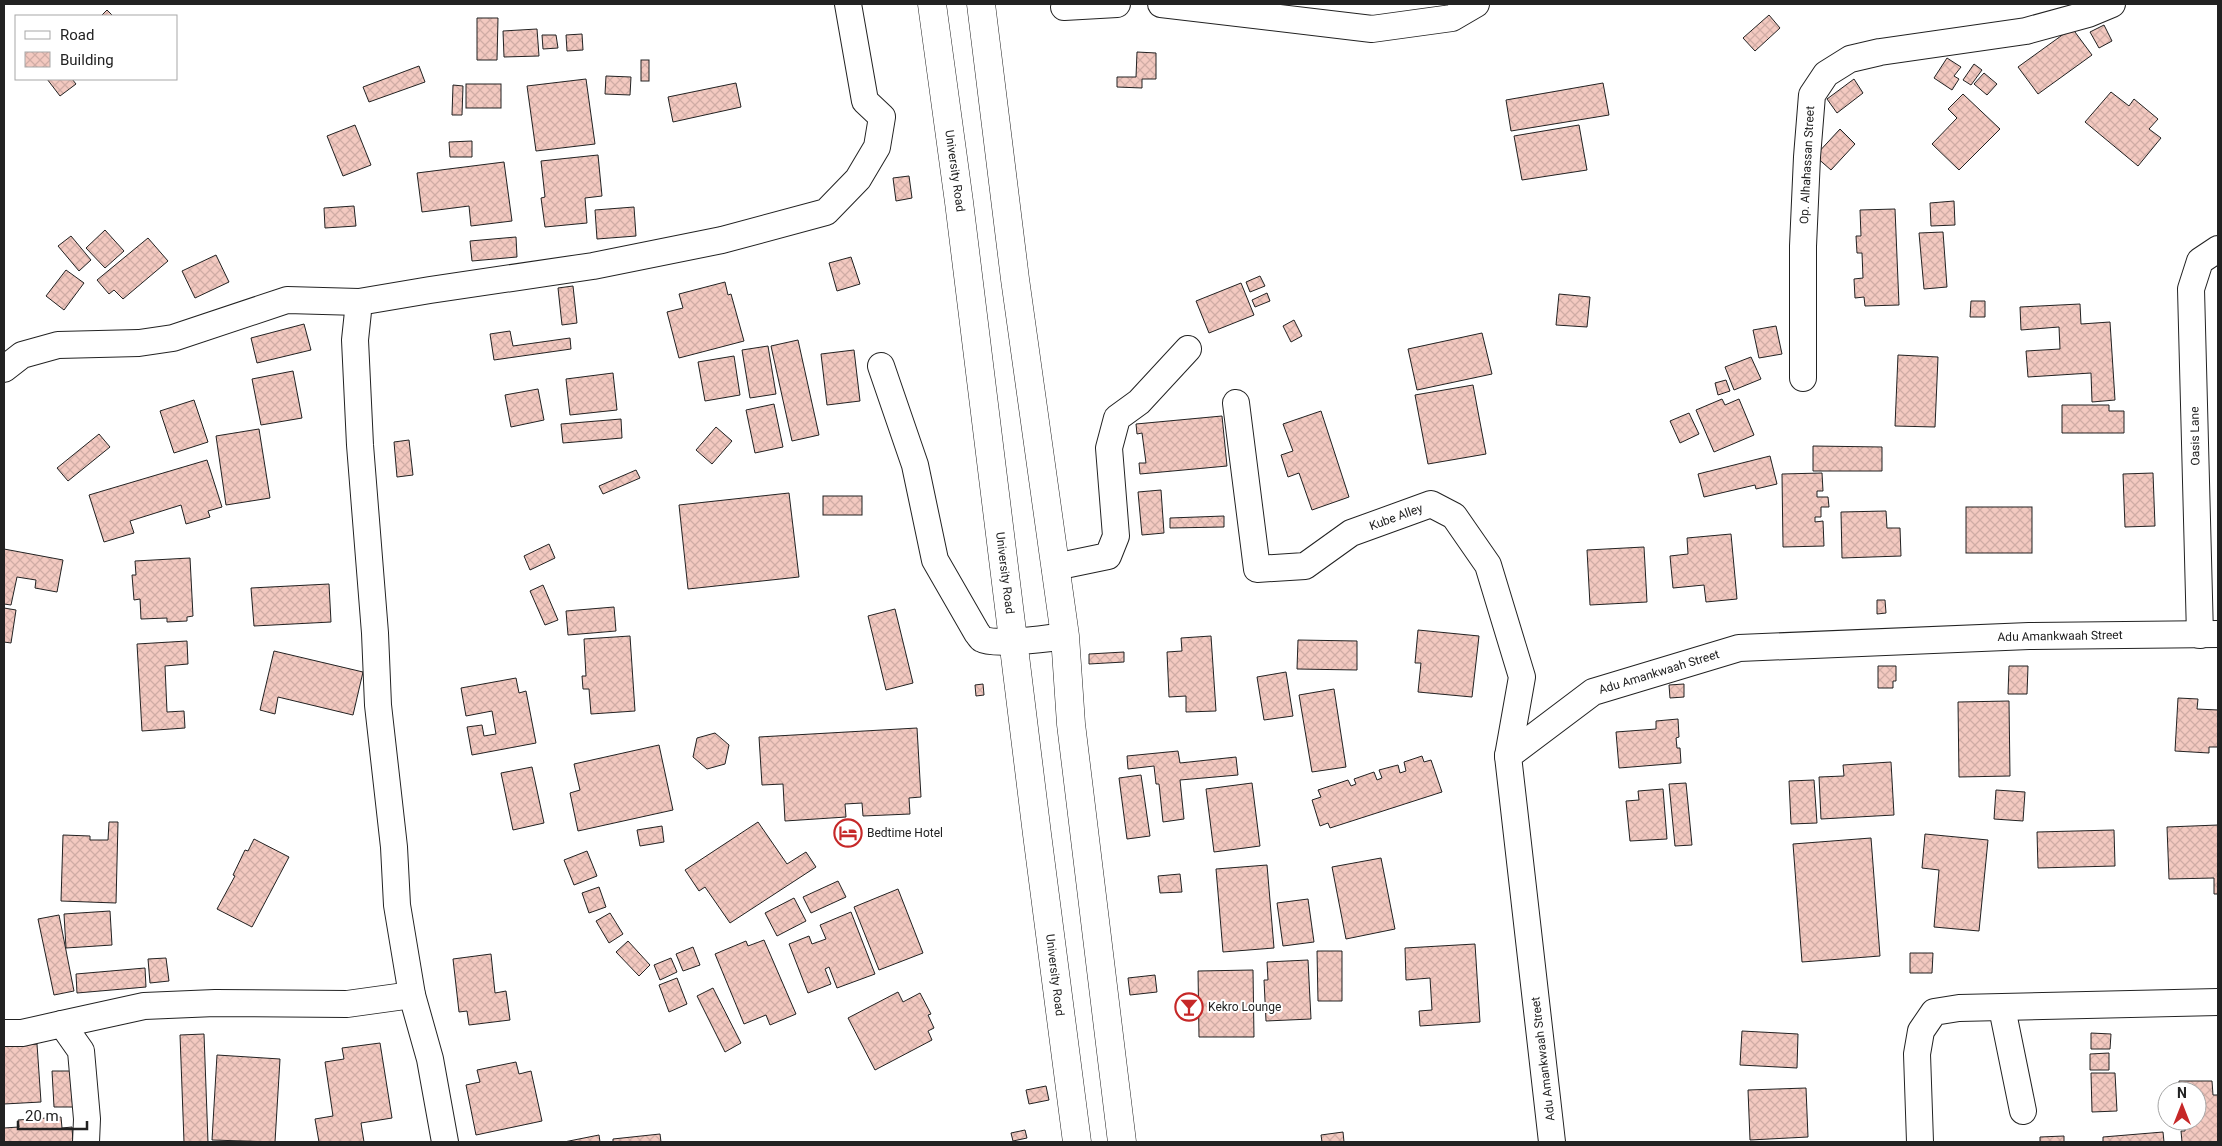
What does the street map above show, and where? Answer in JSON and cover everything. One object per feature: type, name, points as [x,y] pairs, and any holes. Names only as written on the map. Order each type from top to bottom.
[{"type":"highway","name":"University Road","points":[[932,4],[959,202],[1038,844],[1077,1142]]},
{"type":"highway","points":[[983,13],[1015,279],[1065,636],[1071,724],[1122,1142]]},
{"type":"street","points":[[4,369],[22,355],[58,345],[139,343],[173,338],[287,300],[359,302],[592,266],[722,240],[826,212],[858,179],[877,147],[882,117],[865,101],[848,4]]},
{"type":"street","points":[[1064,8],[1117,4]]},
{"type":"street","points":[[1161,4],[1372,29],[1452,18],[1476,4]]},
{"type":"street","name":"Op. Alhahassan Street","points":[[1803,378],[1803,237],[1806,157],[1812,95],[1826,74],[1850,59],[1880,52],[2026,31],[2088,14],[2112,4]]},
{"type":"street","name":"Oasis Lane","points":[[2209,635],[2191,289],[2200,261],[2218,249]]},
{"type":"street","points":[[359,302],[355,349],[360,445],[375,633],[378,705],[394,846],[397,905],[412,995],[430,1059],[445,1142]]},
{"type":"street","points":[[1055,567],[1108,556],[1116,536],[1110,448],[1117,418],[1139,402],[1188,349]]},
{"type":"street","points":[[881,366],[916,465],[935,560],[982,639],[1014,641],[1065,636]]},
{"type":"street","name":"Kube Alley","points":[[1236,403],[1256,569],[1305,566],[1350,533],[1431,504],[1454,516],[1488,565],[1522,677],[1508,756]]},
{"type":"street","name":"Adu Amankwaah Street","points":[[1552,1142],[1508,756],[1593,692],[1739,648],[2029,636],[2209,635]]},
{"type":"street","points":[[4,1033],[22,1033],[144,1006],[215,1002],[347,1004],[412,995]]},
{"type":"street","points":[[1920,1142],[1917,1054],[1921,1031],[1934,1012],[1959,1008],[2218,1002]]},
{"type":"street","points":[[2002,1008],[2023,1111]]},
{"type":"street","points":[[62,1024],[81,1051],[87,1119],[86,1142]]},
{"type":"building","points":[[107,10],[112,15],[102,15]]},
{"type":"building","points":[[1769,15],[1780,28],[1755,51],[1743,38]]},
{"type":"building","points":[[477,18],[498,18],[497,60],[477,60]]},
{"type":"building","points":[[2104,25],[2112,41],[2099,48],[2090,32]]},
{"type":"building","points":[[2072,28],[2092,55],[2038,94],[2018,67]]},
{"type":"building","points":[[537,29],[539,56],[504,57],[503,31]]},
{"type":"building","points":[[582,34],[583,50],[567,51],[566,35]]},
{"type":"building","points":[[542,35],[556,35],[558,48],[543,49]]},
{"type":"building","points":[[1137,52],[1156,53],[1156,79],[1142,79],[1142,88],[1117,87],[1117,77],[1136,77]]},
{"type":"building","points":[[1947,58],[1961,67],[1954,76],[1959,79],[1952,90],[1934,78]]},
{"type":"building","points":[[641,60],[649,60],[649,81],[641,81]]},
{"type":"building","points":[[1974,64],[1982,70],[1971,85],[1963,80]]},
{"type":"building","points":[[419,66],[425,82],[369,102],[363,87]]},
{"type":"building","points":[[1984,73],[1997,84],[1987,95],[1974,84]]},
{"type":"building","points":[[606,76],[631,77],[630,95],[605,94]]},
{"type":"building","points":[[586,79],[595,144],[536,151],[527,86]]},
{"type":"building","points":[[1854,79],[1863,93],[1837,113],[1827,99]]},
{"type":"building","points":[[48,80],[73,80],[76,84],[60,96]]},
{"type":"building","points":[[736,83],[741,107],[673,122],[668,97]]},
{"type":"building","points":[[1603,83],[1609,115],[1511,131],[1506,100]]},
{"type":"building","points":[[466,84],[501,84],[501,108],[466,108]]},
{"type":"building","points":[[453,85],[463,86],[462,115],[452,115]]},
{"type":"building","points":[[2111,92],[2129,106],[2134,99],[2158,119],[2149,129],[2161,138],[2138,166],[2085,122]]},
{"type":"building","points":[[1963,94],[2000,129],[1959,170],[1932,144],[1957,118],[1948,109]]},
{"type":"building","points":[[355,125],[371,165],[343,176],[327,136]]},
{"type":"building","points":[[1579,125],[1587,170],[1522,180],[1514,136]]},
{"type":"building","points":[[1840,129],[1855,144],[1831,170],[1815,156]]},
{"type":"building","points":[[472,141],[472,157],[450,157],[449,142]]},
{"type":"building","points":[[598,155],[602,196],[585,198],[587,223],[545,227],[541,198],[545,197],[541,161]]},
{"type":"building","points":[[504,162],[512,221],[471,226],[469,206],[422,212],[417,173]]},
{"type":"building","points":[[909,176],[912,198],[896,201],[893,178]]},
{"type":"building","points":[[1954,201],[1955,225],[1931,226],[1930,203]]},
{"type":"building","points":[[354,206],[356,226],[325,228],[324,208]]},
{"type":"building","points":[[634,207],[636,236],[597,239],[595,210]]},
{"type":"building","points":[[1895,209],[1899,305],[1865,306],[1864,297],[1855,298],[1854,279],[1863,278],[1862,253],[1857,253],[1856,236],[1861,236],[1860,210]]},
{"type":"building","points":[[105,230],[124,251],[105,268],[86,248]]},
{"type":"building","points":[[1943,232],[1947,287],[1924,289],[1919,233]]},
{"type":"building","points":[[71,236],[91,260],[79,271],[58,246]]},
{"type":"building","points":[[516,237],[517,257],[472,261],[470,241]]},
{"type":"building","points":[[148,238],[168,261],[123,299],[114,290],[109,294],[97,280]]},
{"type":"building","points":[[216,255],[229,282],[195,298],[182,271]]},
{"type":"building","points":[[851,257],[860,284],[837,291],[829,263]]},
{"type":"building","points":[[66,270],[84,283],[64,310],[46,296]]},
{"type":"building","points":[[1260,276],[1265,286],[1250,292],[1246,282]]},
{"type":"building","points":[[725,282],[728,295],[731,294],[744,341],[679,358],[667,312],[683,308],[679,294]]},
{"type":"building","points":[[1241,283],[1254,315],[1209,333],[1196,301]]},
{"type":"building","points":[[573,286],[577,323],[562,325],[558,288]]},
{"type":"building","points":[[1267,293],[1270,301],[1255,307],[1252,300]]},
{"type":"building","points":[[1559,294],[1590,297],[1587,327],[1556,325]]},
{"type":"building","points":[[1971,301],[1985,301],[1985,317],[1970,317]]},
{"type":"building","points":[[2080,304],[2081,324],[2110,322],[2115,400],[2092,402],[2091,373],[2028,377],[2026,351],[2060,349],[2059,327],[2021,330],[2020,307]]},
{"type":"building","points":[[1294,320],[1302,336],[1291,342],[1283,326]]},
{"type":"building","points":[[304,324],[311,350],[257,363],[251,338]]},
{"type":"building","points":[[1776,326],[1782,354],[1759,358],[1753,330]]},
{"type":"building","points":[[510,331],[513,346],[570,338],[571,349],[494,360],[490,334]]},
{"type":"building","points":[[1482,333],[1492,374],[1417,390],[1408,349]]},
{"type":"building","points":[[798,340],[819,435],[792,441],[771,346]]},
{"type":"building","points":[[768,346],[776,394],[750,398],[742,350]]},
{"type":"building","points":[[854,350],[860,401],[827,405],[821,354]]},
{"type":"building","points":[[1898,355],[1938,357],[1935,427],[1895,426]]},
{"type":"building","points":[[734,356],[740,395],[705,401],[698,362]]},
{"type":"building","points":[[1751,357],[1761,379],[1734,390],[1725,367]]},
{"type":"building","points":[[293,371],[302,418],[261,425],[252,379]]},
{"type":"building","points":[[613,373],[617,410],[570,415],[566,379]]},
{"type":"building","points":[[1726,380],[1730,391],[1718,395],[1715,383]]},
{"type":"building","points":[[1473,385],[1486,454],[1428,464],[1415,395]]},
{"type":"building","points":[[538,389],[544,420],[511,427],[505,395]]},
{"type":"building","points":[[1722,399],[1725,405],[1739,399],[1754,435],[1714,452],[1696,410]]},
{"type":"building","points":[[194,400],[208,442],[174,453],[160,411]]},
{"type":"building","points":[[774,404],[783,447],[755,453],[746,410]]},
{"type":"building","points":[[2062,405],[2109,405],[2109,411],[2124,411],[2124,433],[2062,433]]},
{"type":"building","points":[[1321,411],[1349,497],[1312,510],[1299,473],[1288,477],[1281,455],[1293,451],[1283,424]]},
{"type":"building","points":[[1689,413],[1699,434],[1680,443],[1670,421]]},
{"type":"building","points":[[1222,416],[1227,466],[1140,474],[1139,463],[1146,463],[1142,433],[1137,434],[1136,424]]},
{"type":"building","points":[[621,419],[622,438],[563,443],[561,424]]},
{"type":"building","points":[[716,427],[732,441],[712,464],[696,450]]},
{"type":"building","points":[[259,429],[270,498],[226,505],[216,436]]},
{"type":"building","points":[[99,434],[110,447],[68,481],[57,468]]},
{"type":"building","points":[[409,440],[413,475],[397,477],[394,442]]},
{"type":"building","points":[[1813,446],[1882,447],[1882,471],[1813,471]]},
{"type":"building","points":[[1770,456],[1777,484],[1756,489],[1755,485],[1704,497],[1698,474]]},
{"type":"building","points":[[207,460],[222,507],[208,511],[210,517],[186,524],[181,505],[130,521],[134,533],[104,542],[89,495]]},
{"type":"building","points":[[636,470],[640,478],[603,494],[599,486]]},
{"type":"building","points":[[1822,473],[1823,491],[1817,491],[1817,497],[1828,497],[1829,507],[1821,507],[1821,517],[1815,517],[1815,522],[1823,521],[1824,546],[1783,547],[1782,474]]},
{"type":"building","points":[[2153,473],[2155,526],[2125,527],[2123,474]]},
{"type":"building","points":[[1161,490],[1164,533],[1142,535],[1138,492]]},
{"type":"building","points":[[789,493],[799,577],[688,589],[679,505]]},
{"type":"building","points":[[823,496],[862,496],[862,515],[823,515]]},
{"type":"building","points":[[1966,507],[2032,507],[2032,553],[1966,553]]},
{"type":"building","points":[[1886,511],[1887,528],[1900,528],[1901,556],[1842,558],[1841,512]]},
{"type":"building","points":[[1224,516],[1224,527],[1170,528],[1170,518]]},
{"type":"building","points":[[1731,534],[1737,599],[1706,602],[1704,585],[1673,588],[1670,556],[1688,554],[1687,538]]},
{"type":"building","points":[[549,544],[555,558],[530,570],[524,556]]},
{"type":"building","points":[[1644,547],[1647,602],[1590,605],[1587,550]]},
{"type":"building","points":[[4,549],[63,560],[57,592],[35,588],[36,580],[17,577],[11,605],[4,604]]},
{"type":"building","points":[[190,558],[193,616],[187,617],[187,621],[167,622],[167,618],[141,619],[140,599],[134,600],[132,575],[136,575],[135,561]]},
{"type":"building","points":[[329,584],[331,622],[254,626],[251,588]]},
{"type":"building","points":[[543,585],[558,620],[545,625],[530,591]]},
{"type":"building","points":[[1877,600],[1885,600],[1886,613],[1877,614]]},
{"type":"building","points":[[614,607],[616,631],[568,635],[566,611]]},
{"type":"building","points":[[4,608],[16,610],[11,643],[4,642]]},
{"type":"building","points":[[895,609],[913,683],[886,690],[868,616]]},
{"type":"building","points":[[1418,630],[1479,636],[1472,697],[1418,692],[1421,663],[1415,663]]},
{"type":"building","points":[[630,636],[635,711],[591,714],[589,689],[583,689],[582,676],[586,676],[584,639]]},
{"type":"building","points":[[1211,636],[1216,711],[1186,712],[1186,696],[1169,697],[1167,652],[1182,651],[1181,638]]},
{"type":"building","points":[[1298,640],[1357,641],[1357,670],[1297,669]]},
{"type":"building","points":[[187,641],[188,664],[165,666],[167,712],[184,711],[185,728],[142,731],[137,644]]},
{"type":"building","points":[[274,651],[363,672],[353,715],[278,697],[275,714],[260,710]]},
{"type":"building","points":[[1124,652],[1124,662],[1089,664],[1089,654]]},
{"type":"building","points":[[1878,666],[1896,666],[1896,681],[1893,681],[1893,688],[1878,688]]},
{"type":"building","points":[[2009,666],[2028,666],[2027,694],[2008,694]]},
{"type":"building","points":[[1286,672],[1293,716],[1264,720],[1257,677]]},
{"type":"building","points":[[516,678],[519,693],[526,691],[536,743],[472,755],[467,727],[482,725],[484,736],[496,734],[492,711],[466,716],[461,688]]},
{"type":"building","points":[[983,684],[984,695],[976,696],[975,685]]},
{"type":"building","points":[[1684,684],[1684,697],[1670,698],[1669,685]]},
{"type":"building","points":[[1334,689],[1346,767],[1312,772],[1299,695]]},
{"type":"building","points":[[2178,698],[2198,699],[2197,709],[2218,710],[2218,747],[2209,747],[2209,753],[2175,751]]},
{"type":"building","points":[[2009,701],[2010,776],[1959,777],[1958,702]]},
{"type":"building","points":[[1678,719],[1679,737],[1676,738],[1677,748],[1680,748],[1681,763],[1619,768],[1616,732],[1656,729],[1656,721]]},
{"type":"building","points":[[917,728],[921,797],[909,798],[910,814],[863,816],[862,803],[845,804],[846,817],[785,821],[783,784],[762,785],[759,737]]},
{"type":"building","points":[[715,733],[729,745],[725,764],[707,769],[693,757],[697,738]]},
{"type":"building","points":[[659,745],[673,810],[578,831],[570,793],[580,790],[574,764]]},
{"type":"building","points":[[1178,751],[1180,763],[1236,757],[1238,775],[1180,780],[1184,819],[1163,822],[1159,784],[1156,784],[1154,766],[1128,769],[1127,756]]},
{"type":"building","points":[[1422,756],[1424,762],[1431,760],[1442,792],[1330,828],[1328,823],[1320,826],[1312,800],[1321,797],[1318,790],[1348,780],[1351,786],[1356,784],[1354,779],[1374,772],[1377,780],[1382,778],[1379,770],[1398,765],[1400,773],[1406,771],[1404,762]]},
{"type":"building","points":[[1891,762],[1894,815],[1821,819],[1819,777],[1844,776],[1843,765]]},
{"type":"building","points":[[532,767],[544,823],[513,830],[501,773]]},
{"type":"building","points":[[1141,775],[1150,836],[1127,839],[1119,778]]},
{"type":"building","points":[[1814,780],[1817,823],[1791,824],[1789,781]]},
{"type":"building","points":[[1252,783],[1260,846],[1214,852],[1206,789]]},
{"type":"building","points":[[1686,783],[1692,845],[1675,846],[1669,784]]},
{"type":"building","points":[[1663,789],[1667,839],[1630,841],[1626,801],[1639,800],[1638,791]]},
{"type":"building","points":[[1996,790],[2025,792],[2023,821],[1994,819]]},
{"type":"building","points":[[109,822],[118,822],[116,903],[61,901],[63,835],[90,836],[90,840],[108,840]]},
{"type":"building","points":[[758,822],[787,864],[806,852],[816,867],[730,923],[705,887],[699,891],[685,870]]},
{"type":"building","points":[[2218,825],[2218,894],[2214,894],[2214,878],[2169,879],[2167,827]]},
{"type":"building","points":[[662,826],[664,842],[640,846],[637,830]]},
{"type":"building","points":[[2114,830],[2115,866],[2038,868],[2037,832]]},
{"type":"building","points":[[1925,834],[1988,840],[1979,931],[1934,927],[1939,870],[1922,868]]},
{"type":"building","points":[[1871,838],[1880,956],[1802,962],[1793,844]]},
{"type":"building","points":[[254,839],[289,857],[252,927],[217,909],[235,876],[233,875],[245,850],[248,851]]},
{"type":"building","points":[[587,851],[597,876],[574,885],[564,860]]},
{"type":"building","points":[[1381,858],[1395,929],[1346,939],[1332,867]]},
{"type":"building","points":[[1267,865],[1274,948],[1223,952],[1216,869]]},
{"type":"building","points":[[1180,874],[1182,892],[1160,893],[1158,876]]},
{"type":"building","points":[[838,881],[846,897],[811,913],[803,897]]},
{"type":"building","points":[[599,887],[606,907],[589,913],[582,893]]},
{"type":"building","points":[[898,889],[923,953],[879,970],[854,907]]},
{"type":"building","points":[[794,898],[806,921],[777,936],[765,913]]},
{"type":"building","points":[[1308,899],[1314,942],[1283,946],[1277,903]]},
{"type":"building","points":[[110,911],[112,945],[66,948],[64,914]]},
{"type":"building","points":[[851,912],[875,974],[837,988],[829,967],[825,969],[831,984],[808,993],[789,944],[809,936],[812,944],[826,939],[820,925]]},
{"type":"building","points":[[610,913],[623,934],[609,943],[596,921]]},
{"type":"building","points":[[59,915],[74,991],[54,995],[38,919]]},
{"type":"building","points":[[764,940],[796,1014],[770,1025],[766,1015],[744,1024],[715,954],[746,941],[748,946]]},
{"type":"building","points":[[628,941],[650,965],[639,976],[616,952]]},
{"type":"building","points":[[1475,944],[1480,1022],[1420,1026],[1419,1011],[1432,1010],[1430,978],[1406,980],[1405,948]]},
{"type":"building","points":[[693,947],[700,965],[683,971],[676,954]]},
{"type":"building","points":[[1317,951],[1342,951],[1342,1001],[1318,1001]]},
{"type":"building","points":[[1910,953],[1933,953],[1932,973],[1910,973]]},
{"type":"building","points":[[491,954],[495,993],[506,991],[510,1020],[469,1025],[467,1011],[459,1012],[453,959]]},
{"type":"building","points":[[166,958],[169,981],[150,983],[148,959]]},
{"type":"building","points":[[671,958],[677,972],[660,980],[654,965]]},
{"type":"building","points":[[1308,960],[1311,1019],[1266,1021],[1264,980],[1268,980],[1267,962]]},
{"type":"building","points":[[145,968],[146,987],[77,993],[76,974]]},
{"type":"building","points":[[1253,970],[1254,1037],[1199,1037],[1198,971]]},
{"type":"building","points":[[1155,975],[1157,992],[1130,995],[1128,978]]},
{"type":"building","points":[[677,978],[687,1004],[669,1012],[659,985]]},
{"type":"building","points":[[713,988],[741,1043],[725,1052],[697,996]]},
{"type":"building","points":[[898,992],[903,1002],[920,993],[931,1014],[928,1015],[934,1028],[928,1031],[932,1040],[875,1070],[848,1018]]},
{"type":"building","points":[[1742,1031],[1798,1034],[1797,1068],[1740,1065]]},
{"type":"building","points":[[2091,1033],[2111,1034],[2110,1049],[2091,1049]]},
{"type":"building","points":[[204,1034],[208,1142],[184,1142],[180,1035]]},
{"type":"building","points":[[380,1043],[392,1118],[361,1123],[364,1142],[319,1142],[315,1119],[333,1116],[325,1062],[344,1059],[342,1048]]},
{"type":"building","points":[[37,1044],[41,1102],[4,1104],[4,1046]]},
{"type":"building","points":[[2109,1053],[2109,1070],[2090,1070],[2090,1054]]},
{"type":"building","points":[[217,1055],[280,1059],[275,1142],[212,1140]]},
{"type":"building","points":[[516,1062],[519,1074],[531,1071],[542,1121],[476,1135],[466,1085],[480,1082],[477,1070]]},
{"type":"building","points":[[52,1071],[76,1071],[77,1107],[54,1107]]},
{"type":"building","points":[[2091,1073],[2115,1073],[2117,1111],[2092,1112]]},
{"type":"building","points":[[2207,1081],[2212,1081],[2213,1095],[2218,1095],[2218,1142],[2182,1142],[2181,1131],[2207,1131]]},
{"type":"building","points":[[1046,1086],[1049,1100],[1029,1104],[1026,1090]]},
{"type":"building","points":[[1806,1088],[1808,1137],[1750,1140],[1748,1090]]},
{"type":"building","points":[[61,1117],[62,1128],[72,1127],[73,1142],[4,1142],[4,1128],[19,1127],[18,1120]]},
{"type":"building","points":[[1025,1130],[1027,1138],[1013,1141],[1011,1133]]},
{"type":"building","points":[[1343,1132],[1344,1142],[1322,1142],[1321,1135]]},
{"type":"building","points":[[2163,1132],[2164,1142],[2103,1142],[2103,1137]]},
{"type":"building","points":[[660,1134],[661,1142],[613,1142],[613,1139]]},
{"type":"building","points":[[599,1135],[600,1142],[564,1142]]},
{"type":"building","points":[[2064,1136],[2064,1142],[2040,1142],[2040,1137]]},
{"type":"place","name":"Bedtime Hotel","points":[[848,833]]},
{"type":"place","name":"Kekro Lounge","points":[[1189,1007]]}]
